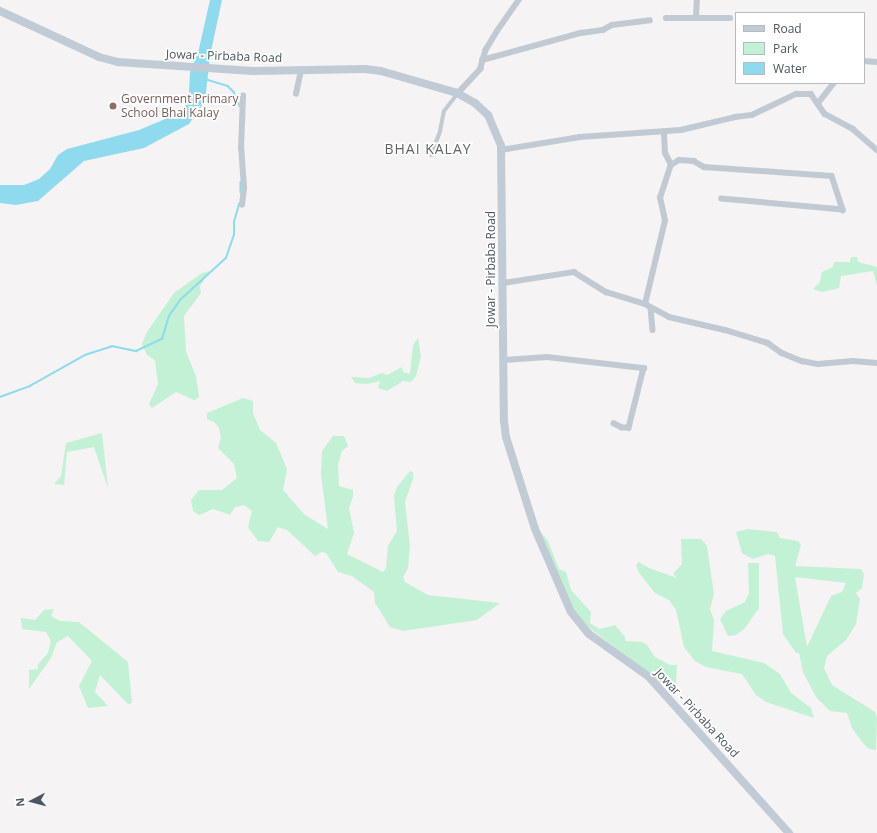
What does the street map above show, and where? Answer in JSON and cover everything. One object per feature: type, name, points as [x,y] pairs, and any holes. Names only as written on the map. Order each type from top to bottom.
[{"type":"main road","name":"Jowar - Pirbaba Road","points":[[0,11],[99,57],[141,65],[253,72],[301,70],[381,71],[458,93],[475,103],[488,115],[495,128],[501,150],[503,360],[506,436],[535,529],[571,612],[589,634],[649,677],[789,833]]},
{"type":"street","points":[[431,155],[440,131],[444,111],[480,69],[482,60],[497,31],[519,0]]},
{"type":"street","points":[[696,17],[697,0]]},
{"type":"street","points":[[666,18],[730,18]]},
{"type":"street","points":[[482,60],[580,33],[603,30],[612,25],[650,20]]},
{"type":"street","points":[[865,61],[877,62]]},
{"type":"street","points":[[296,94],[301,70]]},
{"type":"street","points":[[818,102],[833,84]]},
{"type":"street","points":[[501,150],[580,137],[664,132],[752,115],[796,94],[811,94],[825,114],[853,129],[877,150]]},
{"type":"street","points":[[242,205],[244,188],[241,149],[243,96]]},
{"type":"street","points":[[664,132],[665,153],[671,165]]},
{"type":"street","points":[[645,304],[665,221],[660,198],[671,165],[679,160],[694,160],[704,167],[832,176],[843,210],[721,199]]},
{"type":"street","points":[[503,282],[574,272],[606,292],[645,304],[669,318],[725,330],[768,343],[782,353],[812,363],[828,364],[853,360],[877,363]]},
{"type":"street","points":[[650,308],[653,330]]},
{"type":"street","points":[[503,360],[548,357],[644,368],[629,428],[622,428],[614,424]]},
{"type":"green space","points":[[851,257],[857,257],[858,262],[877,267],[877,286],[873,271],[841,276],[839,288],[822,292],[813,289],[820,282],[822,272],[833,267],[834,262],[850,262]]},
{"type":"green space","points":[[210,271],[200,286],[201,293],[184,316],[186,352],[196,376],[199,397],[194,400],[176,392],[152,408],[149,404],[158,384],[155,360],[147,355],[142,344],[147,332],[174,293],[202,273]]},
{"type":"green space","points":[[418,338],[421,356],[416,376],[411,382],[403,381],[387,391],[378,388],[380,381],[367,384],[355,383],[351,377],[369,378],[382,373],[387,375],[402,367],[403,372],[410,374],[413,345]]},
{"type":"green space","points":[[243,398],[253,401],[253,413],[260,430],[276,443],[287,469],[283,490],[305,515],[328,529],[321,474],[322,451],[333,436],[344,436],[348,446],[342,451],[338,465],[339,486],[353,490],[353,497],[349,508],[354,533],[347,554],[383,572],[386,568],[388,546],[397,531],[394,496],[397,487],[410,471],[413,472],[413,479],[405,502],[410,546],[408,568],[403,577],[405,582],[428,595],[500,603],[477,620],[403,631],[390,627],[375,603],[374,592],[352,576],[338,572],[326,553],[322,552],[315,556],[287,530],[278,527],[269,542],[258,541],[248,527],[252,511],[244,505],[235,507],[230,515],[213,509],[199,515],[193,511],[191,500],[199,490],[222,490],[237,478],[234,464],[218,448],[221,438],[219,428],[214,422],[207,419],[207,413]]},
{"type":"green space","points":[[102,433],[108,488],[94,447],[67,452],[64,485],[54,484],[61,476],[66,443]]},
{"type":"green space","points":[[748,529],[777,532],[780,538],[798,541],[801,545],[795,566],[861,569],[864,574],[862,588],[856,593],[860,599],[856,624],[846,640],[827,656],[824,668],[832,685],[875,712],[877,717],[876,750],[869,749],[862,742],[852,728],[847,713],[830,711],[816,697],[803,672],[799,653],[796,653],[783,634],[775,556],[768,554],[753,559],[742,553],[736,532]],"holes":[[[795,577],[846,583],[842,592],[831,596],[807,647]]]},
{"type":"green space","points":[[539,530],[548,541],[559,569],[566,572],[571,590],[591,612],[590,623],[599,629],[615,625],[625,637],[625,641],[642,642],[647,645],[655,657],[670,665],[677,665],[676,682],[673,685],[664,685],[587,626],[576,614]]},
{"type":"green space","points":[[681,539],[701,539],[707,546],[714,594],[710,609],[714,620],[712,651],[764,663],[780,674],[791,693],[811,708],[814,718],[766,702],[756,695],[742,674],[706,667],[695,661],[684,647],[676,610],[669,600],[655,593],[639,573],[636,565],[639,562],[649,568],[677,578],[673,574],[682,564]]},
{"type":"green space","points":[[748,563],[759,563],[759,608],[744,629],[736,635],[728,636],[720,619],[726,611],[745,602],[749,593]]},
{"type":"green space","points":[[54,609],[51,616],[60,621],[79,622],[128,662],[132,703],[128,704],[100,675],[95,692],[108,706],[88,708],[79,686],[92,661],[68,636],[57,642],[51,658],[29,689],[29,670],[38,669],[38,664],[48,653],[51,641],[46,632],[22,629],[21,618],[35,620],[44,610]]},
{"type":"water","points":[[210,0],[222,0],[210,56],[205,101],[189,124],[144,148],[84,161],[38,201],[16,205],[0,203],[0,185],[24,185],[39,179],[50,169],[58,155],[67,149],[139,130],[177,114],[186,105],[189,92],[190,72],[198,53]]},
{"type":"waterway","points":[[205,79],[228,86],[234,92],[240,106]]},
{"type":"waterway","points":[[241,182],[241,192]]},
{"type":"waterway","points":[[0,397],[30,386],[85,355],[112,346],[136,351],[162,339],[169,316],[180,300],[226,258],[234,235],[234,222],[239,204]]},
{"type":"place","name":"Government Primary School Bhai Kalay","points":[[113,106]]},
{"type":"district","name":"BHAI KALAY","points":[[428,149]]}]
